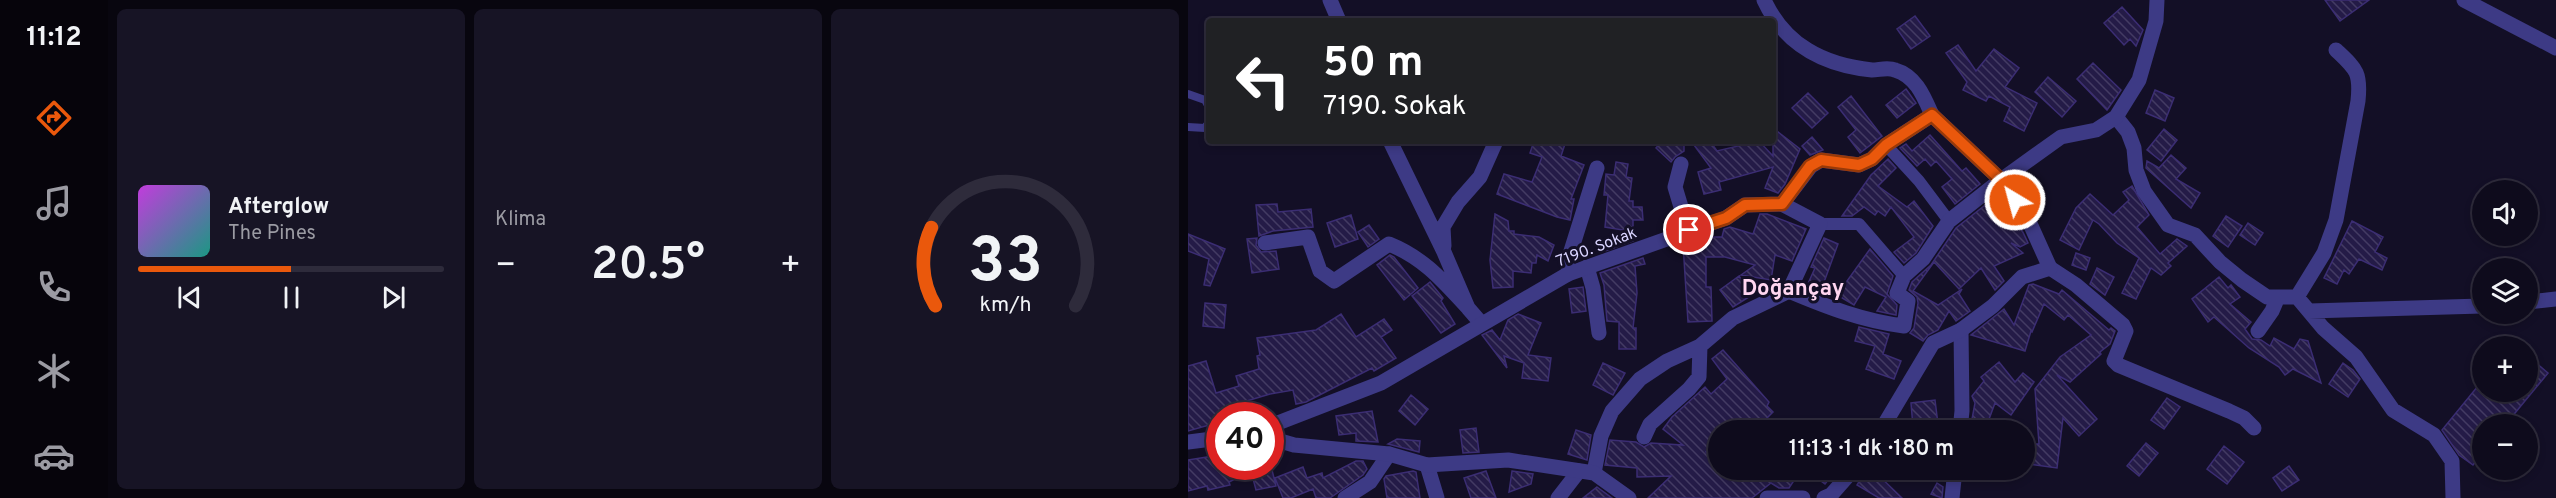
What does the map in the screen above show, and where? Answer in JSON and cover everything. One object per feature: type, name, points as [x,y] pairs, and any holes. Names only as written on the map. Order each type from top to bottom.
[{"type":"street","points":[[1330,0],[1338,18]]},
{"type":"street","points":[[1764,0],[1774,18]]},
{"type":"street","points":[[1789,291],[1837,311],[1879,323],[1904,326],[1908,302],[1897,293],[1904,276],[1923,259],[1949,221],[2061,137],[2096,130],[2116,117],[2139,80],[2156,21],[2157,0]]},
{"type":"street","points":[[2464,0],[2556,48]]},
{"type":"street","points":[[1776,21],[1788,37],[1801,47],[1832,61],[1872,70],[1894,69],[1911,78],[1922,92],[1932,115],[2001,180],[2028,219],[2050,268],[2076,285],[2123,325],[2126,331],[2114,361],[2118,365],[2244,418],[2254,428]]},
{"type":"street","points":[[2297,297],[2324,253],[2336,220],[2358,101],[2360,81],[2356,69],[2336,50]]},
{"type":"street","points":[[1904,276],[1859,224],[1820,224],[1782,204],[1810,166],[1821,160],[1859,165],[1872,159],[1886,145],[1932,115]]},
{"type":"street","points":[[2116,117],[2128,132],[2134,148],[2136,170],[2144,191],[2168,225],[2195,235],[2220,262],[2267,297],[2297,297],[2323,328],[2356,357],[2393,410],[2434,435],[2452,461],[2453,498]]},
{"type":"street","points":[[1391,144],[1444,252],[1468,308]]},
{"type":"street","points":[[1444,252],[1443,226],[1458,202],[1480,177],[1495,144]]},
{"type":"street","points":[[1886,145],[1919,181],[1949,221]]},
{"type":"street","points":[[1681,164],[1675,187],[1689,230]]},
{"type":"street","points":[[1568,274],[1570,251],[1597,168]]},
{"type":"street","name":"7190. Sokak","points":[[1284,421],[1381,383],[1568,274],[1726,218],[1745,205],[1782,204]]},
{"type":"street","points":[[1558,498],[1586,472],[1612,411],[1640,379],[1668,361],[1700,346],[1733,318],[1789,291],[1820,224]]},
{"type":"street","points":[[1265,243],[1308,237],[1320,271],[1335,281],[1389,244],[1411,253],[1436,274],[1481,323]]},
{"type":"street","points":[[1587,267],[1593,288],[1599,333]]},
{"type":"street","points":[[1887,420],[1933,343],[1961,330],[1993,306],[2022,277],[2050,268]]},
{"type":"street","points":[[2258,331],[2272,311],[2278,297]]},
{"type":"street","points":[[2538,301],[2556,299]]},
{"type":"street","points":[[2309,311],[2472,306]]},
{"type":"street","points":[[1961,330],[1961,420]]},
{"type":"street","points":[[1644,437],[1650,424],[1689,389],[1699,376],[1700,346]]},
{"type":"street","points":[[1188,442],[1206,440]]},
{"type":"street","points":[[1284,442],[1389,454],[1427,465],[1508,460],[1586,472],[1629,498]]},
{"type":"street","points":[[1345,498],[1370,482],[1389,454]]},
{"type":"street","points":[[1427,465],[1437,498]]},
{"type":"street","points":[[1824,498],[1831,495],[1844,480]]},
{"type":"street","points":[[1952,498],[1954,480]]},
{"type":"street","points":[[1767,498],[1803,498]]},
{"type":"lane","points":[[1188,94],[1206,102]]},
{"type":"lane","points":[[1188,127],[1206,126]]},
{"type":"building","points":[[2325,0],[2369,0],[2340,21]]},
{"type":"building","points":[[2122,7],[2143,30],[2136,46],[2130,39],[2124,45],[2104,23]]},
{"type":"building","points":[[1915,16],[1930,36],[1911,49],[1897,29]]},
{"type":"building","points":[[1958,45],[1976,71],[1994,49],[2019,68],[2005,87],[2037,103],[2024,131],[2004,121],[2010,107],[1989,96],[1986,101],[1963,90],[1967,82],[1946,53]]},
{"type":"building","points":[[2093,63],[2121,90],[2107,110],[2077,79]]},
{"type":"building","points":[[2048,77],[2076,101],[2062,117],[2035,92]]},
{"type":"building","points":[[1906,89],[1916,103],[1897,118],[1886,105]]},
{"type":"building","points":[[2155,90],[2174,98],[2165,121],[2146,113]]},
{"type":"building","points":[[1808,93],[1828,113],[1812,128],[1792,108]]},
{"type":"building","points":[[1851,96],[1882,136],[1860,153],[1848,137],[1856,130],[1838,107]]},
{"type":"building","points":[[2164,129],[2177,140],[2161,161],[2147,150]]},
{"type":"building","points":[[1776,130],[1800,149],[1785,184],[1778,193],[1765,188],[1773,167],[1719,182],[1721,190],[1704,194],[1698,172],[1711,168],[1693,144],[1712,144],[1717,151],[1746,144],[1762,144],[1773,156]]},
{"type":"building","points":[[1930,135],[1962,171],[1966,168],[1980,184],[1955,204],[1942,187],[1952,179],[1936,161],[1931,166],[1925,159],[1917,166],[1900,148],[1906,144],[1912,151]]},
{"type":"building","points":[[1812,137],[1823,150],[1810,155],[1802,146]]},
{"type":"building","points":[[1533,144],[1565,144],[1561,156],[1584,165],[1571,199],[1574,199],[1570,220],[1497,194],[1504,174],[1532,182],[1542,157],[1530,153]]},
{"type":"building","points":[[1659,144],[1682,144],[1684,151],[1671,162],[1656,148]]},
{"type":"building","points":[[2171,155],[2186,168],[2176,179],[2200,193],[2191,208],[2146,168],[2147,161],[2159,168]]},
{"type":"building","points":[[1888,159],[1896,168],[1878,186],[1907,207],[1914,201],[1933,226],[1916,253],[1904,263],[1894,252],[1914,237],[1891,207],[1885,216],[1878,211],[1875,215],[1864,207],[1852,216],[1842,216],[1871,175]]},
{"type":"building","points":[[1616,162],[1628,164],[1626,177],[1632,178],[1629,201],[1633,201],[1633,207],[1642,207],[1643,220],[1633,220],[1633,241],[1621,245],[1623,230],[1605,227],[1608,195],[1604,195],[1606,174],[1614,175]]},
{"type":"building","points":[[2132,186],[2149,215],[2137,227],[2160,254],[2177,239],[2187,246],[2168,263],[2171,266],[2161,275],[2151,268],[2136,299],[2122,293],[2139,258],[2117,243],[2099,224],[2093,220],[2079,250],[2060,240],[2076,208],[2090,194],[2113,215],[2129,200],[2123,192]]},
{"type":"building","points":[[1998,195],[2019,224],[2028,243],[2020,247],[2011,243],[2023,253],[1994,266],[2004,281],[1995,290],[1981,268],[1959,289],[1934,262],[1913,291],[1938,305],[1962,289],[1959,294],[1970,311],[1956,321],[1949,311],[1938,330],[1928,335],[1923,341],[1910,333],[1914,328],[1918,303],[1917,297],[1909,290],[1912,282],[1931,265],[1956,228]]},
{"type":"building","points":[[1277,204],[1278,212],[1311,209],[1313,227],[1273,231],[1259,236],[1256,205]]},
{"type":"building","points":[[1495,214],[1508,221],[1509,231],[1514,231],[1514,234],[1539,237],[1554,245],[1548,261],[1537,255],[1536,263],[1532,263],[1531,273],[1513,271],[1513,287],[1493,288],[1490,260]]},
{"type":"building","points":[[1760,214],[1767,214],[1806,229],[1792,261],[1775,255],[1771,280],[1741,275],[1755,265],[1725,257],[1706,257],[1706,287],[1711,287],[1712,321],[1688,322],[1683,244],[1701,237],[1722,237],[1724,229],[1730,227],[1753,234]]},
{"type":"building","points":[[1351,215],[1358,239],[1335,247],[1327,223]]},
{"type":"building","points":[[2226,216],[2242,226],[2228,247],[2213,236]]},
{"type":"building","points":[[2352,221],[2383,237],[2375,252],[2387,258],[2382,270],[2359,259],[2349,274],[2344,270],[2337,284],[2324,278]]},
{"type":"building","points":[[2248,223],[2263,233],[2255,245],[2240,235]]},
{"type":"building","points":[[1369,225],[1379,239],[1368,247],[1358,232]]},
{"type":"building","points":[[1188,234],[1225,249],[1210,286],[1204,285],[1209,259],[1188,251]]},
{"type":"building","points":[[1257,238],[1256,245],[1261,252],[1276,251],[1279,269],[1252,273],[1247,239]]},
{"type":"building","points":[[1824,238],[1838,244],[1820,293],[1806,288],[1815,268],[1811,267]]},
{"type":"building","points":[[1600,244],[1619,246],[1602,252]]},
{"type":"building","points":[[1870,249],[1893,276],[1887,294],[1897,305],[1896,315],[1877,311],[1886,297],[1865,287],[1854,305],[1837,295]]},
{"type":"building","points":[[2076,253],[2090,258],[2086,270],[2072,265]]},
{"type":"building","points":[[1390,255],[1418,288],[1404,300],[1377,265]]},
{"type":"building","points":[[1643,258],[1645,264],[1635,266],[1637,293],[1633,328],[1636,328],[1636,349],[1619,349],[1619,322],[1607,321],[1604,285],[1600,273]]},
{"type":"building","points":[[2097,268],[2114,277],[2105,295],[2090,284]]},
{"type":"building","points":[[1739,276],[1752,295],[1733,307],[1720,290]]},
{"type":"building","points":[[2219,277],[2228,288],[2231,285],[2240,297],[2230,304],[2251,322],[2245,329],[2252,339],[2261,340],[2270,346],[2274,338],[2294,349],[2300,339],[2308,341],[2321,383],[2293,369],[2285,375],[2279,367],[2249,348],[2214,317],[2208,322],[2192,299]]},
{"type":"building","points":[[1430,282],[1443,298],[1441,301],[1455,324],[1441,333],[1412,296]]},
{"type":"building","points":[[2033,284],[2059,294],[2062,290],[2109,330],[2111,328],[2115,331],[2110,344],[2070,382],[2057,375],[2097,419],[2079,436],[2063,418],[2057,468],[2035,465],[2035,444],[2039,444],[2035,389],[2060,357],[2091,335],[2068,315],[2064,320],[2044,304],[2031,331],[2025,351],[1971,335],[2004,309],[2014,325],[2029,285]]},
{"type":"building","points":[[1583,287],[1586,311],[1572,313],[1569,289]]},
{"type":"building","points":[[1205,303],[1226,305],[1224,328],[1203,326]]},
{"type":"building","points":[[1341,314],[1356,337],[1384,319],[1392,330],[1381,337],[1396,358],[1374,371],[1372,368],[1306,402],[1296,404],[1293,390],[1243,402],[1206,402],[1206,426],[1188,431],[1188,366],[1206,361],[1216,393],[1239,386],[1236,376],[1259,369],[1257,356],[1260,355],[1257,338],[1316,330]]},
{"type":"building","points":[[1518,314],[1541,323],[1528,355],[1551,358],[1548,381],[1522,378],[1524,363],[1504,356],[1507,368],[1482,335],[1492,330],[1500,340],[1508,320]]},
{"type":"building","points":[[1859,327],[1889,334],[1883,354],[1901,361],[1894,379],[1866,369],[1875,346],[1855,341]]},
{"type":"building","points":[[1723,350],[1769,402],[1767,406],[1773,412],[1765,420],[1708,420],[1706,452],[1708,454],[1708,480],[1794,480],[1789,488],[1779,488],[1771,483],[1752,498],[1648,498],[1671,476],[1637,477],[1637,468],[1605,465],[1610,440],[1636,442],[1644,447],[1651,443],[1683,445],[1663,429],[1672,417],[1705,387],[1711,394],[1727,379],[1712,359]]},
{"type":"building","points":[[1999,362],[2015,382],[2023,373],[2034,382],[2011,415],[1995,403],[1989,420],[1972,420],[1975,403],[1972,396],[1984,381],[1981,377]]},
{"type":"building","points":[[1603,363],[1625,373],[1613,395],[1593,385]]},
{"type":"building","points":[[2343,363],[2360,379],[2348,397],[2329,384]]},
{"type":"building","points":[[2538,364],[2548,373],[2538,385]]},
{"type":"building","points":[[2472,393],[2472,402],[2524,402],[2514,414],[2472,414],[2472,464],[2459,455],[2442,430]]},
{"type":"building","points":[[1411,395],[1428,409],[1415,425],[1399,411]]},
{"type":"building","points":[[2167,398],[2180,407],[2164,429],[2151,420]]},
{"type":"building","points":[[1935,400],[1938,420],[1912,420],[1911,403]]},
{"type":"building","points":[[1372,411],[1378,442],[1356,441],[1356,433],[1339,435],[1336,416]]},
{"type":"building","points":[[1476,428],[1479,452],[1463,453],[1460,430]]},
{"type":"building","points":[[1576,430],[1591,435],[1587,460],[1568,454]]},
{"type":"building","points":[[1397,439],[1420,441],[1419,452],[1388,444]]},
{"type":"building","points":[[2146,443],[2158,453],[2139,476],[2127,466]]},
{"type":"building","points":[[2224,446],[2244,462],[2227,484],[2207,469]]},
{"type":"building","points":[[1206,457],[1206,480],[1233,480],[1229,482],[1230,485],[1208,490],[1207,486],[1188,491],[1188,460]]},
{"type":"building","points":[[1356,461],[1363,461],[1367,469],[1363,475],[1330,498],[1316,498],[1313,489],[1291,498],[1283,498],[1276,480],[1284,480],[1284,474],[1303,467],[1307,478],[1322,473],[1323,478]]},
{"type":"building","points":[[2289,466],[2299,480],[2282,491],[2273,478]]},
{"type":"building","points":[[1486,471],[1496,498],[1471,498],[1464,478]]},
{"type":"building","points":[[1512,471],[1533,474],[1531,484],[1509,492]]},
{"type":"building","points":[[1416,472],[1420,498],[1387,498],[1384,479],[1386,476]]},
{"type":"building","points":[[1253,480],[1274,480],[1276,486],[1256,490]]},
{"type":"building","points":[[1860,480],[1883,480],[1902,498],[1879,498],[1857,485]]},
{"type":"building","points":[[1937,483],[1943,487],[1942,498],[1931,494]]},
{"type":"building","points":[[1597,487],[1612,498],[1583,498]]},
{"type":"district","name":"Doğançay","points":[[1793,287]]},
{"type":"route","points":[[1689,230],[1726,218],[1745,205],[1782,204],[1810,166],[1821,160],[1859,165],[1872,159],[1886,145],[1932,115],[2001,180],[2015,200]]}]
